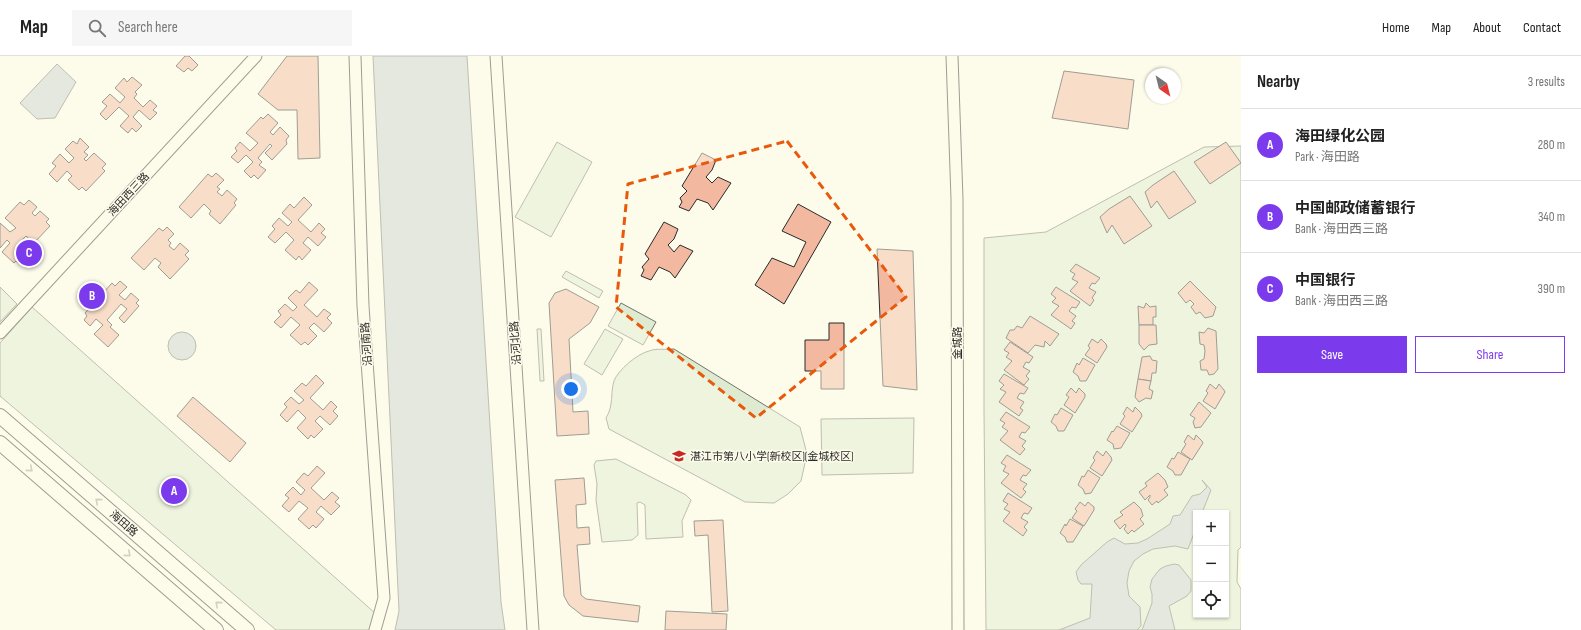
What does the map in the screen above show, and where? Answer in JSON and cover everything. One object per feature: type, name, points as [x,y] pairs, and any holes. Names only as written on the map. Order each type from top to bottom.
[{"type":"main road","name":"海田路","points":[[0,416],[247,630]]},
{"type":"main road","name":"海田路","points":[[0,443],[216,630]]},
{"type":"street","name":"海田西三路","points":[[0,333],[256,56]]},
{"type":"street","name":"沿河南路","points":[[355,56],[363,306],[384,598],[375,630]]},
{"type":"street","name":"沿河北路","points":[[496,56],[533,630]]},
{"type":"street","name":"金城路","points":[[952,56],[957,199],[958,630]]},
{"type":"highlighted area","points":[[787,141],[906,297],[756,418],[616,307],[628,184]]},
{"type":"green space","points":[[557,142],[592,162],[551,237],[515,217]]},
{"type":"green space","points":[[1241,146],[1241,547],[1238,550],[1237,582],[1241,589],[1241,630],[986,630],[984,238],[1046,232],[1204,147]]},
{"type":"green space","points":[[566,271],[603,291],[599,298],[562,277]]},
{"type":"green space","points":[[0,287],[17,304],[0,322]]},
{"type":"green space","points":[[621,303],[656,322],[643,345],[608,326]]},
{"type":"green space","points":[[32,307],[376,614],[370,630],[276,630],[0,396],[0,343]]},
{"type":"green space","points":[[537,329],[541,329],[544,381],[540,381]]},
{"type":"green space","points":[[605,329],[623,339],[602,375],[584,364]]},
{"type":"green space","points":[[674,349],[800,427],[807,454],[801,481],[788,494],[774,503],[745,502],[609,429],[606,418],[610,409],[614,381],[619,372],[639,355],[652,350]]},
{"type":"green space","points":[[914,418],[913,473],[822,475],[821,419]]},
{"type":"green space","points":[[616,459],[686,495],[691,500],[682,521],[683,537],[646,539],[645,505],[640,502],[637,503],[638,535],[632,540],[602,542],[596,500],[597,484],[594,465],[596,461]]},
{"type":"shaded area","points":[[373,56],[467,56],[501,602],[505,630],[395,630],[399,611]]},
{"type":"shaded area","points":[[57,64],[76,82],[55,118],[37,119],[20,103]]},
{"type":"shaded area","points":[[182,332],[192,336],[196,346],[192,356],[182,360],[172,356],[168,346],[172,336]]},
{"type":"shaded area","points":[[1202,480],[1211,490],[1203,510],[1193,510],[1193,536],[1188,549],[1175,546],[1153,549],[1134,561],[1129,571],[1127,583],[1129,596],[1140,607],[1141,626],[1137,630],[1059,630],[1090,618],[1092,584],[1081,584],[1078,580],[1076,572],[1081,565],[1107,542],[1114,538],[1125,544],[1138,543],[1147,539],[1170,524],[1173,516],[1180,515],[1192,496],[1200,494],[1207,487]]},
{"type":"shaded area","points":[[1174,564],[1179,565],[1191,580],[1191,591],[1187,596],[1169,606],[1175,630],[1142,630],[1152,603],[1150,587],[1152,579],[1160,569]]},
{"type":"building","points":[[185,56],[189,56],[198,65],[192,71],[188,68],[184,72],[176,66]]},
{"type":"building","points":[[287,56],[318,56],[320,158],[298,159],[297,110],[278,110],[258,94]]},
{"type":"building","points":[[1064,71],[1134,80],[1128,129],[1052,118]]},
{"type":"building","points":[[132,77],[142,85],[135,92],[137,94],[134,98],[143,107],[150,100],[157,106],[153,110],[157,113],[150,120],[139,110],[133,117],[142,126],[136,132],[132,128],[128,133],[120,126],[129,116],[119,107],[106,120],[100,114],[107,106],[102,102],[110,94],[120,103],[125,97],[115,88],[124,78],[127,82]]},
{"type":"building","points":[[268,114],[278,123],[270,132],[273,135],[280,127],[289,136],[286,140],[287,144],[272,160],[265,153],[272,146],[270,144],[258,158],[262,162],[259,165],[266,170],[258,179],[254,175],[251,178],[244,171],[253,162],[246,155],[238,163],[231,157],[237,151],[235,148],[240,142],[250,151],[258,143],[246,133],[261,117],[263,119]]},
{"type":"building","points":[[80,138],[89,147],[84,152],[88,155],[84,159],[86,161],[94,153],[106,164],[102,168],[105,171],[86,191],[82,187],[79,190],[68,180],[72,176],[67,171],[57,182],[49,174],[56,166],[52,163],[60,154],[69,163],[74,158],[65,149],[73,141],[77,144]]},
{"type":"building","points":[[1226,142],[1241,163],[1210,184],[1194,162]]},
{"type":"building","points":[[702,153],[716,160],[712,170],[706,177],[712,183],[718,177],[731,183],[713,210],[708,203],[697,199],[689,211],[679,207],[682,202],[680,198],[687,191],[682,186]]},
{"type":"building","points":[[1174,171],[1196,202],[1169,219],[1157,201],[1151,208],[1145,192]]},
{"type":"building","points":[[216,173],[224,180],[217,187],[220,189],[217,192],[222,196],[227,190],[237,199],[234,203],[236,205],[220,224],[209,214],[211,211],[204,204],[191,218],[179,207],[208,174],[212,177]]},
{"type":"building","points":[[1130,196],[1152,226],[1124,244],[1112,225],[1107,233],[1100,217],[1109,209]]},
{"type":"building","points":[[304,197],[312,205],[298,220],[311,232],[319,223],[325,229],[321,233],[326,237],[318,246],[308,237],[303,243],[311,250],[302,260],[299,256],[296,260],[285,250],[294,240],[286,232],[275,243],[268,237],[275,229],[272,226],[279,218],[288,226],[292,222],[282,213],[290,204],[294,208]]},
{"type":"building","points":[[29,200],[37,207],[32,213],[35,216],[40,211],[49,219],[46,222],[50,226],[34,243],[26,236],[22,240],[34,251],[21,265],[16,261],[14,263],[2,252],[10,243],[7,240],[0,248],[0,223],[10,232],[16,228],[5,218],[20,202],[24,205]]},
{"type":"building","points":[[798,204],[831,222],[784,304],[755,285],[772,258],[794,267],[806,242],[782,231]]},
{"type":"building","points":[[664,222],[678,229],[674,239],[668,245],[674,252],[680,245],[693,251],[675,278],[670,272],[659,267],[651,280],[641,276],[644,270],[642,267],[649,259],[645,254]]},
{"type":"building","points":[[167,227],[174,234],[168,240],[171,243],[169,246],[174,250],[180,243],[189,251],[185,255],[189,259],[170,279],[158,267],[161,263],[155,258],[144,270],[131,258],[159,228],[163,231]]},
{"type":"building","points":[[877,249],[913,251],[917,390],[883,386]]},
{"type":"building","points":[[1076,264],[1100,278],[1095,284],[1092,283],[1089,288],[1096,292],[1092,298],[1094,300],[1090,306],[1070,291],[1078,282],[1072,279],[1075,274],[1070,271]]},
{"type":"building","points":[[120,281],[127,287],[119,295],[125,300],[131,293],[139,300],[136,303],[139,306],[124,323],[119,318],[127,309],[121,304],[107,320],[112,325],[110,327],[119,335],[108,347],[94,334],[103,325],[96,319],[90,326],[84,320],[87,316],[85,313],[112,283],[115,286]]},
{"type":"building","points":[[1190,281],[1216,307],[1213,316],[1205,318],[1200,312],[1196,314],[1191,307],[1194,304],[1190,300],[1186,303],[1178,293]]},
{"type":"building","points":[[309,282],[318,290],[304,305],[317,317],[324,309],[331,314],[327,318],[332,323],[324,332],[314,323],[309,328],[317,336],[308,345],[305,342],[301,345],[290,335],[300,325],[291,317],[281,328],[274,322],[281,315],[278,311],[285,304],[293,311],[297,307],[288,298],[296,290],[300,293]]},
{"type":"building","points":[[1056,287],[1080,302],[1076,308],[1072,307],[1069,311],[1076,316],[1072,321],[1075,323],[1071,329],[1051,315],[1059,306],[1052,302],[1056,298],[1051,294]]},
{"type":"building","points":[[566,289],[599,307],[590,323],[569,339],[573,412],[588,411],[589,434],[557,436],[549,303],[555,293]]},
{"type":"building","points":[[1146,303],[1150,307],[1156,306],[1156,317],[1153,317],[1153,325],[1139,325],[1138,306],[1144,308]]},
{"type":"building","points":[[1030,316],[1059,334],[1050,346],[1045,341],[1044,347],[1035,345],[1028,353],[1006,338],[1010,330],[1014,330],[1017,326],[1022,328]]},
{"type":"building","points":[[829,323],[844,323],[844,389],[821,389],[821,371],[805,371],[805,340],[829,340]]},
{"type":"building","points":[[1139,325],[1156,325],[1157,344],[1149,345],[1144,350],[1139,344]]},
{"type":"building","points":[[1208,328],[1216,331],[1218,369],[1214,374],[1209,375],[1207,370],[1201,370],[1200,361],[1204,359],[1205,351],[1204,345],[1200,344],[1199,332],[1204,333]]},
{"type":"building","points":[[1092,339],[1098,343],[1101,339],[1107,347],[1097,363],[1085,355],[1090,348],[1088,346]]},
{"type":"building","points":[[1010,342],[1033,357],[1029,363],[1026,362],[1023,367],[1030,371],[1026,376],[1029,379],[1024,385],[1004,370],[1012,361],[1006,357],[1009,353],[1004,350]]},
{"type":"building","points":[[1150,356],[1152,360],[1157,361],[1156,373],[1152,373],[1151,381],[1138,379],[1142,357]]},
{"type":"building","points":[[1083,358],[1095,365],[1086,381],[1080,381],[1078,376],[1073,372],[1077,363],[1079,365]]},
{"type":"building","points":[[1004,374],[1028,388],[1024,394],[1020,393],[1017,398],[1024,402],[1020,408],[1023,410],[1019,416],[999,402],[1006,392],[1000,389],[1004,385],[999,381]]},
{"type":"building","points":[[316,375],[324,383],[310,398],[323,410],[331,401],[337,407],[333,411],[338,416],[330,425],[320,416],[315,421],[323,429],[314,438],[311,435],[308,439],[297,428],[306,418],[298,410],[287,422],[280,415],[287,407],[284,404],[291,397],[299,404],[304,400],[294,391],[302,383],[306,386]]},
{"type":"building","points":[[1138,379],[1151,381],[1149,389],[1153,391],[1151,399],[1146,398],[1139,402],[1135,397]]},
{"type":"building","points":[[1210,384],[1216,389],[1219,384],[1225,392],[1215,409],[1203,401],[1208,393],[1206,391]]},
{"type":"building","points":[[1071,388],[1076,393],[1079,388],[1085,394],[1085,397],[1075,413],[1064,405],[1069,397],[1066,395]]},
{"type":"building","points":[[193,397],[246,443],[230,462],[177,416]]},
{"type":"building","points":[[1199,402],[1211,413],[1201,427],[1195,428],[1193,422],[1195,418],[1190,415]]},
{"type":"building","points":[[1127,407],[1133,412],[1135,407],[1142,416],[1132,432],[1120,424],[1125,416],[1123,414]]},
{"type":"building","points":[[1061,408],[1073,415],[1064,431],[1058,431],[1056,426],[1051,422],[1055,414],[1057,415]]},
{"type":"building","points":[[1006,412],[1030,427],[1025,433],[1022,432],[1019,437],[1026,441],[1022,446],[1025,449],[1020,455],[1000,440],[1008,431],[1002,427],[1005,423],[1000,420]]},
{"type":"building","points":[[1117,426],[1130,433],[1121,448],[1114,449],[1113,444],[1107,440]]},
{"type":"building","points":[[1188,435],[1194,440],[1196,435],[1203,443],[1192,460],[1181,452],[1186,444],[1184,442]]},
{"type":"building","points":[[1097,451],[1103,456],[1106,451],[1112,460],[1102,476],[1090,468],[1095,460],[1093,458]]},
{"type":"building","points":[[1178,452],[1190,459],[1181,475],[1175,475],[1173,471],[1167,467],[1172,458],[1174,459]]},
{"type":"building","points":[[1007,455],[1031,470],[1026,476],[1023,475],[1020,480],[1027,484],[1023,489],[1026,492],[1021,498],[1001,483],[1009,474],[1003,471],[1006,466],[1001,463]]},
{"type":"building","points":[[317,466],[325,473],[311,488],[324,500],[332,492],[339,498],[335,502],[340,506],[331,515],[321,506],[316,512],[324,519],[316,528],[313,525],[309,529],[298,519],[308,508],[299,501],[289,512],[282,506],[289,498],[285,495],[293,487],[301,495],[305,490],[296,482],[304,473],[308,476]]},
{"type":"building","points":[[1088,470],[1100,478],[1091,493],[1085,494],[1083,489],[1078,485],[1082,476],[1084,477]]},
{"type":"building","points":[[1158,473],[1165,480],[1168,487],[1164,490],[1168,495],[1158,503],[1157,501],[1152,505],[1148,500],[1150,495],[1145,500],[1139,492],[1147,486],[1145,483]]},
{"type":"building","points":[[584,478],[586,504],[576,505],[577,528],[589,527],[590,544],[577,545],[581,595],[586,599],[640,606],[638,622],[583,616],[569,605],[564,596],[555,480]]},
{"type":"building","points":[[1008,493],[1032,508],[1028,514],[1024,513],[1021,518],[1028,522],[1024,527],[1027,530],[1023,536],[1003,521],[1010,512],[1004,509],[1008,504],[1003,501]]},
{"type":"building","points":[[1080,502],[1085,506],[1088,502],[1094,507],[1094,510],[1084,526],[1072,518],[1077,511],[1075,509]]},
{"type":"building","points":[[1134,502],[1141,509],[1143,516],[1140,519],[1144,524],[1134,532],[1132,530],[1128,534],[1124,529],[1126,526],[1125,524],[1120,529],[1114,521],[1123,515],[1120,512]]},
{"type":"building","points":[[1070,519],[1083,526],[1073,542],[1067,542],[1065,537],[1060,533]]},
{"type":"building","points":[[723,520],[728,611],[712,612],[708,535],[695,536],[694,521]]},
{"type":"building","points":[[666,611],[727,614],[726,630],[665,630]]},
{"type":"place","name":"中国银行","points":[[29,253]]},
{"type":"place","name":"中国邮政储蓄银行","points":[[92,296]]},
{"type":"place","name":"湛江市第八小学(新校区)(金城校区)","points":[[679,456]]},
{"type":"place","name":"海田绿化公园","points":[[174,491]]}]
